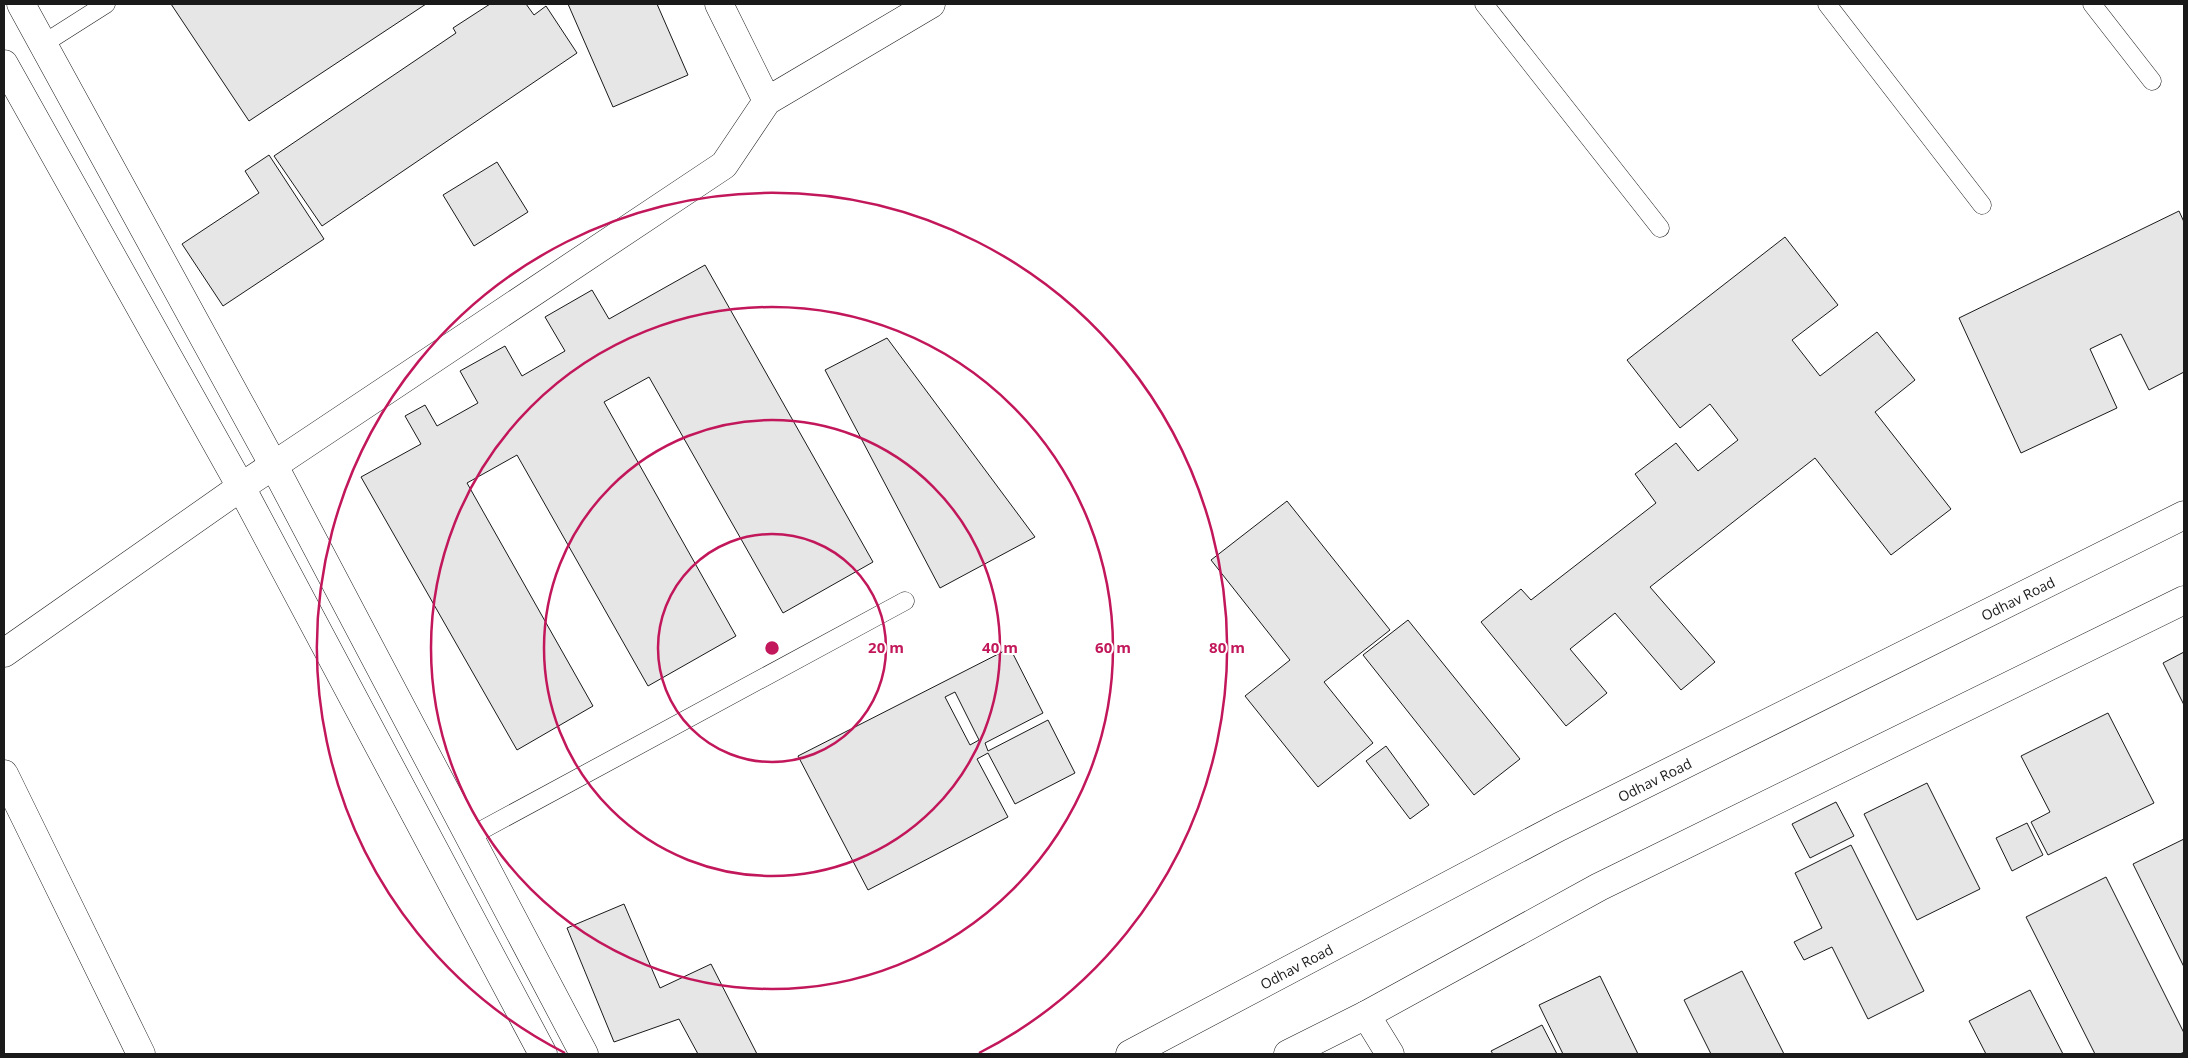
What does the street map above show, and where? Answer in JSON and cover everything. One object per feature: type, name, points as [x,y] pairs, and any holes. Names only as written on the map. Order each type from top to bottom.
[{"type":"street","points":[[21,4],[274,466],[584,1054]]},
{"type":"street","points":[[719,4],[767,101]]},
{"type":"street","points":[[4,653],[241,487],[724,164],[767,101],[931,4]]},
{"type":"street","points":[[4,64],[241,487],[543,1054]]},
{"type":"street","name":"Odhav Road","points":[[1130,1054],[1559,827],[2184,515]]},
{"type":"street","points":[[1288,1054],[1366,1015],[1599,887],[2184,600]]},
{"type":"street","points":[[4,774],[141,1054]]},
{"type":"street","points":[[1366,1015],[1390,1054]]},
{"type":"lane","points":[[43,44],[106,4]]},
{"type":"lane","points":[[1484,4],[1660,228]]},
{"type":"lane","points":[[1827,4],[1982,205]]},
{"type":"lane","points":[[2092,4],[2152,81]]},
{"type":"lane","points":[[469,837],[905,601]]},
{"type":"building","points":[[171,4],[426,4],[249,121]]},
{"type":"building","points":[[490,4],[526,4],[534,15],[546,6],[577,53],[322,226],[274,156],[456,33],[453,28]]},
{"type":"building","points":[[568,4],[657,4],[688,75],[613,107]]},
{"type":"building","points":[[269,155],[324,239],[223,306],[182,244],[259,193],[245,171]]},
{"type":"building","points":[[497,162],[528,212],[474,246],[443,195]]},
{"type":"building","points":[[2179,211],[2184,222],[2184,372],[2149,390],[2121,334],[2090,349],[2117,408],[2021,453],[1959,318]]},
{"type":"building","points":[[1785,237],[1838,305],[1792,340],[1820,376],[1877,332],[1915,380],[1875,412],[1951,509],[1891,555],[1815,458],[1650,587],[1715,662],[1681,690],[1615,613],[1570,649],[1607,693],[1566,726],[1481,622],[1521,589],[1531,600],[1656,503],[1635,474],[1676,443],[1698,471],[1738,440],[1710,404],[1680,428],[1627,360]]},
{"type":"building","points":[[705,265],[873,562],[783,613],[649,377],[604,402],[736,636],[648,686],[517,455],[467,483],[593,706],[517,750],[361,477],[421,444],[405,416],[425,405],[437,426],[478,403],[460,371],[505,346],[522,376],[565,351],[545,317],[592,290],[609,319]]},
{"type":"building","points":[[887,338],[1035,537],[940,588],[825,370]]},
{"type":"building","points":[[1287,501],[1390,630],[1324,682],[1373,743],[1318,787],[1245,696],[1290,660],[1211,560]]},
{"type":"building","points":[[1408,620],[1520,759],[1474,795],[1363,655]]},
{"type":"building","points":[[1010,648],[1043,713],[985,743],[988,751],[1048,720],[1075,773],[1015,804],[988,753],[977,759],[1008,817],[868,890],[798,756]],"holes":[[[955,692],[979,740],[970,745],[945,697]]]},
{"type":"building","points":[[2184,652],[2184,705],[2163,663]]},
{"type":"building","points":[[2108,713],[2154,803],[2048,855],[2031,822],[2050,812],[2021,756]]},
{"type":"building","points":[[1386,746],[1429,805],[1410,819],[1366,761]]},
{"type":"building","points":[[1927,783],[1980,889],[1917,920],[1864,814]]},
{"type":"building","points":[[1836,802],[1854,836],[1810,858],[1792,824]]},
{"type":"building","points":[[2027,823],[2043,855],[2012,871],[1996,838]]},
{"type":"building","points":[[2184,839],[2184,967],[2133,864]]},
{"type":"building","points":[[1851,845],[1924,991],[1868,1019],[1832,947],[1804,960],[1794,942],[1822,928],[1795,873]]},
{"type":"building","points":[[2106,877],[2184,1033],[2184,1052],[2180,1054],[2095,1054],[2026,917]]},
{"type":"building","points":[[624,904],[660,988],[711,964],[757,1054],[698,1054],[679,1019],[614,1042],[567,928]]},
{"type":"building","points":[[1742,971],[1784,1054],[1711,1054],[1684,1000]]},
{"type":"building","points":[[1600,976],[1638,1054],[1563,1054],[1539,1005]]},
{"type":"building","points":[[2030,990],[2063,1054],[1986,1054],[1969,1021]]},
{"type":"building","points":[[1542,1025],[1557,1054],[1493,1054],[1491,1051]]}]
